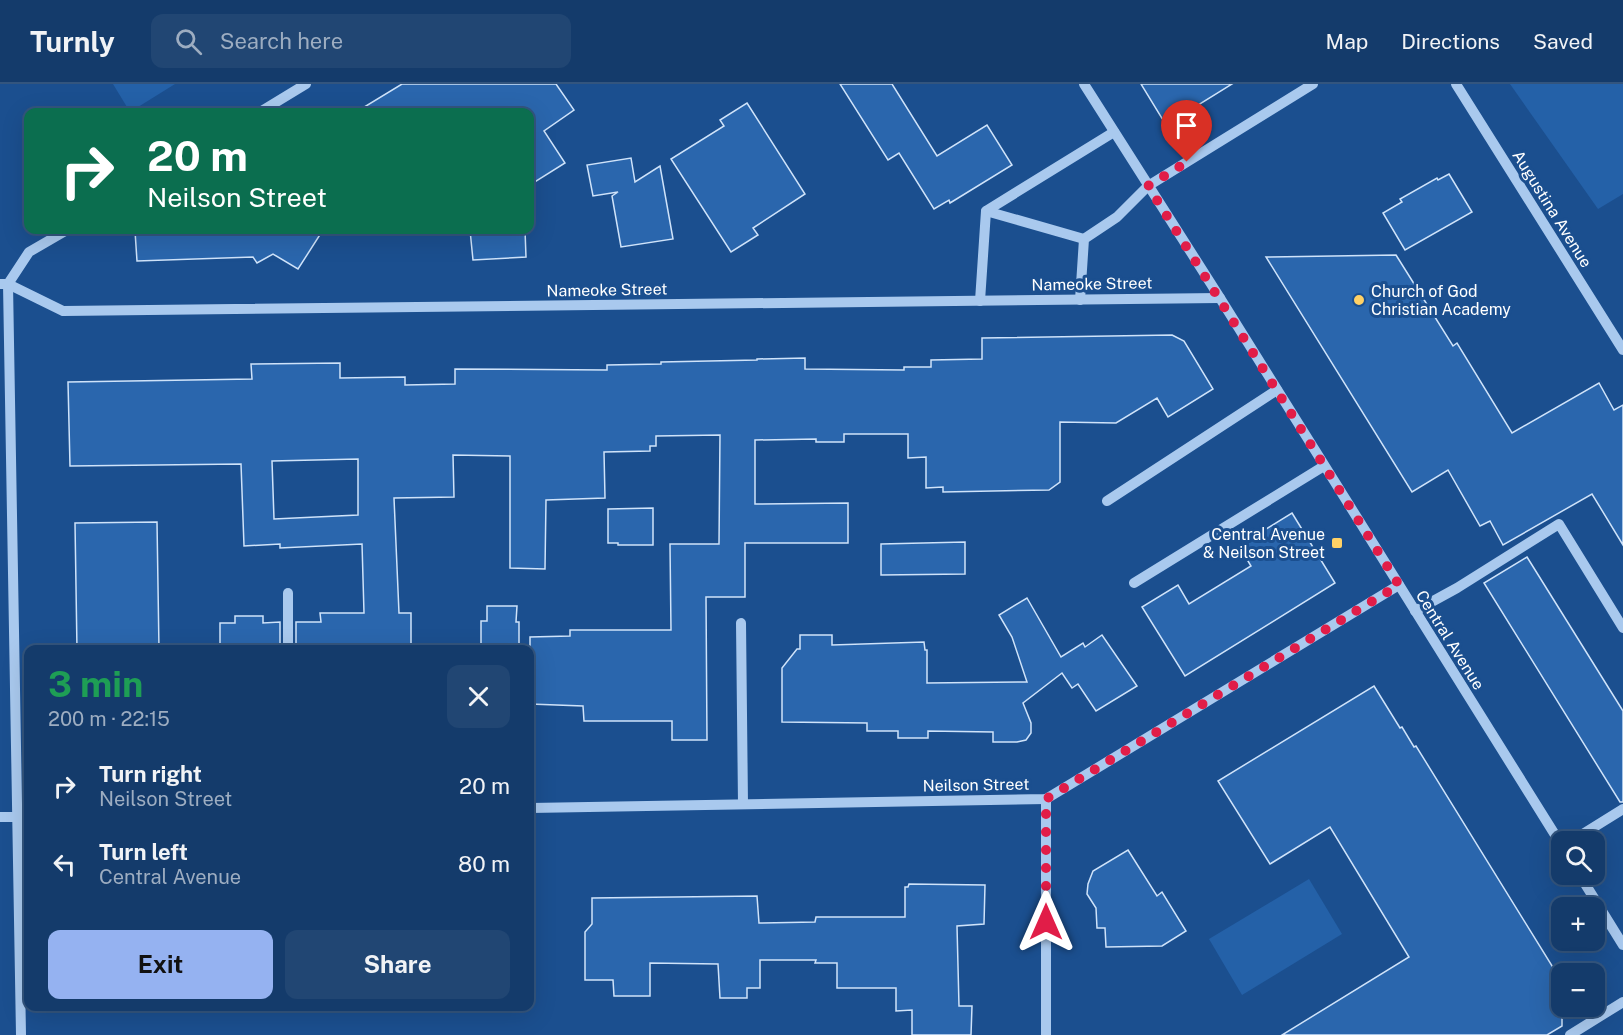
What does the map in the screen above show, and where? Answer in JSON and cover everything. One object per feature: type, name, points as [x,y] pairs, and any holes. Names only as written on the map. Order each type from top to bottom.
[{"type":"street","points":[[267,108],[306,84]]},
{"type":"street","name":"Central Avenue","points":[[1084,84],[1553,831]]},
{"type":"street","points":[[986,211],[1084,239],[1117,218],[1148,186],[1313,84]]},
{"type":"street","name":"Augustina Avenue","points":[[1456,84],[1623,350]]},
{"type":"street","points":[[986,211],[1114,132]]},
{"type":"street","points":[[980,301],[986,211]]},
{"type":"street","points":[[21,1035],[4,284],[29,252],[60,234]]},
{"type":"street","points":[[1080,300],[1084,239]]},
{"type":"street","name":"Nameoke Street","points":[[4,284],[63,311],[1220,298]]},
{"type":"street","points":[[1107,501],[1277,390]]},
{"type":"street","points":[[1134,583],[1324,466]]},
{"type":"street","points":[[1415,611],[1457,588],[1559,524],[1623,628]]},
{"type":"street","name":"Neilson Street","points":[[534,808],[1046,799],[1399,585]]},
{"type":"street","points":[[288,593],[288,645]]},
{"type":"street","points":[[741,623],[743,804]]},
{"type":"street","points":[[1046,799],[1046,1035]]},
{"type":"street","points":[[1587,831],[1623,808]]},
{"type":"street","points":[[0,817],[24,817]]},
{"type":"street","points":[[1586,885],[1623,945]]},
{"type":"street","points":[[1570,1035],[1623,1002]]},
{"type":"shaded area","points":[[113,84],[175,84],[136,108],[128,108]]},
{"type":"shaded area","points":[[1510,84],[1623,84],[1623,194],[1598,209]]},
{"type":"shaded area","points":[[1309,879],[1342,934],[1242,995],[1209,939]]},
{"type":"building","points":[[402,84],[556,84],[574,110],[544,131],[565,163],[534,182],[534,108],[363,108]]},
{"type":"building","points":[[840,84],[892,84],[937,156],[987,125],[1012,165],[950,203],[949,200],[934,209],[899,153],[888,160]]},
{"type":"building","points":[[1141,84],[1232,84],[1166,125]]},
{"type":"building","points":[[747,103],[805,194],[753,228],[758,235],[731,252],[671,159],[724,126],[720,120]]},
{"type":"building","points":[[631,158],[635,182],[660,166],[673,239],[621,247],[612,196],[618,192],[593,196],[587,165]]},
{"type":"building","points":[[1449,174],[1472,212],[1405,250],[1383,213],[1402,202],[1400,199],[1437,178],[1438,180]]},
{"type":"building","points":[[135,234],[320,234],[298,269],[273,254],[257,263],[253,257],[137,261]]},
{"type":"building","points":[[470,234],[525,234],[526,257],[473,260]]},
{"type":"building","points":[[1396,255],[1453,346],[1457,343],[1512,433],[1599,383],[1614,410],[1623,405],[1623,545],[1592,494],[1503,545],[1490,521],[1480,526],[1448,470],[1412,492],[1266,257]]},
{"type":"building","points":[[1172,335],[1184,341],[1213,389],[1168,417],[1157,398],[1116,423],[1060,422],[1060,482],[1049,490],[943,492],[943,487],[926,488],[926,457],[908,458],[908,434],[844,434],[844,442],[816,442],[816,439],[755,440],[755,504],[848,503],[848,543],[745,543],[745,597],[706,597],[707,740],[672,740],[672,721],[584,721],[583,706],[534,704],[534,645],[530,645],[530,637],[570,636],[570,630],[671,630],[670,544],[719,544],[720,435],[656,436],[656,446],[650,446],[650,451],[604,452],[605,498],[546,500],[545,569],[510,568],[510,456],[453,455],[454,497],[394,498],[399,613],[411,613],[411,645],[296,645],[296,622],[321,622],[320,613],[364,613],[362,544],[280,548],[280,544],[244,546],[241,464],[70,466],[68,382],[252,379],[251,364],[340,363],[340,378],[405,377],[405,385],[455,384],[455,369],[607,370],[607,365],[805,358],[805,369],[904,370],[904,367],[931,367],[931,360],[982,359],[982,338]],"holes":[[[358,459],[358,515],[274,519],[272,461]]]},
{"type":"building","points":[[653,508],[653,545],[608,543],[608,509]]},
{"type":"building","points":[[1292,513],[1335,583],[1185,676],[1142,607],[1178,585],[1189,604],[1251,566],[1239,546]]},
{"type":"building","points":[[157,522],[159,645],[77,645],[75,523]]},
{"type":"building","points":[[965,542],[965,574],[881,575],[881,544]]},
{"type":"building","points":[[1527,557],[1623,711],[1623,802],[1620,802],[1484,583]]},
{"type":"building","points":[[1027,598],[1061,657],[1083,643],[1085,647],[1102,635],[1137,686],[1096,711],[1078,684],[1072,688],[1062,673],[1023,703],[1031,723],[1031,733],[1026,740],[1017,742],[993,742],[993,732],[928,731],[928,738],[898,738],[898,731],[867,731],[867,723],[782,722],[782,668],[797,649],[800,649],[800,635],[832,635],[832,645],[924,642],[925,650],[927,650],[927,683],[1027,682],[1012,637],[999,615]]},
{"type":"building","points":[[487,606],[517,606],[516,622],[519,622],[519,645],[481,645],[481,621],[487,621]]},
{"type":"building","points":[[235,616],[263,616],[263,623],[280,622],[280,645],[220,645],[220,623],[235,623]]},
{"type":"building","points":[[1374,686],[1400,728],[1402,727],[1414,747],[1416,746],[1551,964],[1551,1017],[1562,1017],[1562,1026],[1547,1035],[1282,1035],[1409,957],[1330,827],[1270,864],[1218,781]]},
{"type":"building","points":[[1128,850],[1157,896],[1162,892],[1186,931],[1162,946],[1106,947],[1105,928],[1097,928],[1096,908],[1087,894],[1093,871]]},
{"type":"building","points":[[909,884],[985,885],[984,924],[957,926],[959,1006],[972,1006],[971,1035],[912,1035],[912,1010],[896,1011],[896,988],[837,988],[837,963],[815,963],[816,960],[760,960],[760,988],[747,988],[747,998],[720,998],[718,964],[650,963],[650,996],[614,996],[613,980],[585,980],[585,932],[592,924],[592,898],[757,896],[759,923],[815,922],[816,917],[905,917],[905,887]]},
{"type":"place","name":"Church of God Christian Academy","points":[[1359,300]]},
{"type":"place","name":"Central Avenue & Neilson Street","points":[[1337,543]]},
{"type":"route","points":[[1046,922],[1046,799],[1399,585],[1148,186],[1187,162]]}]
